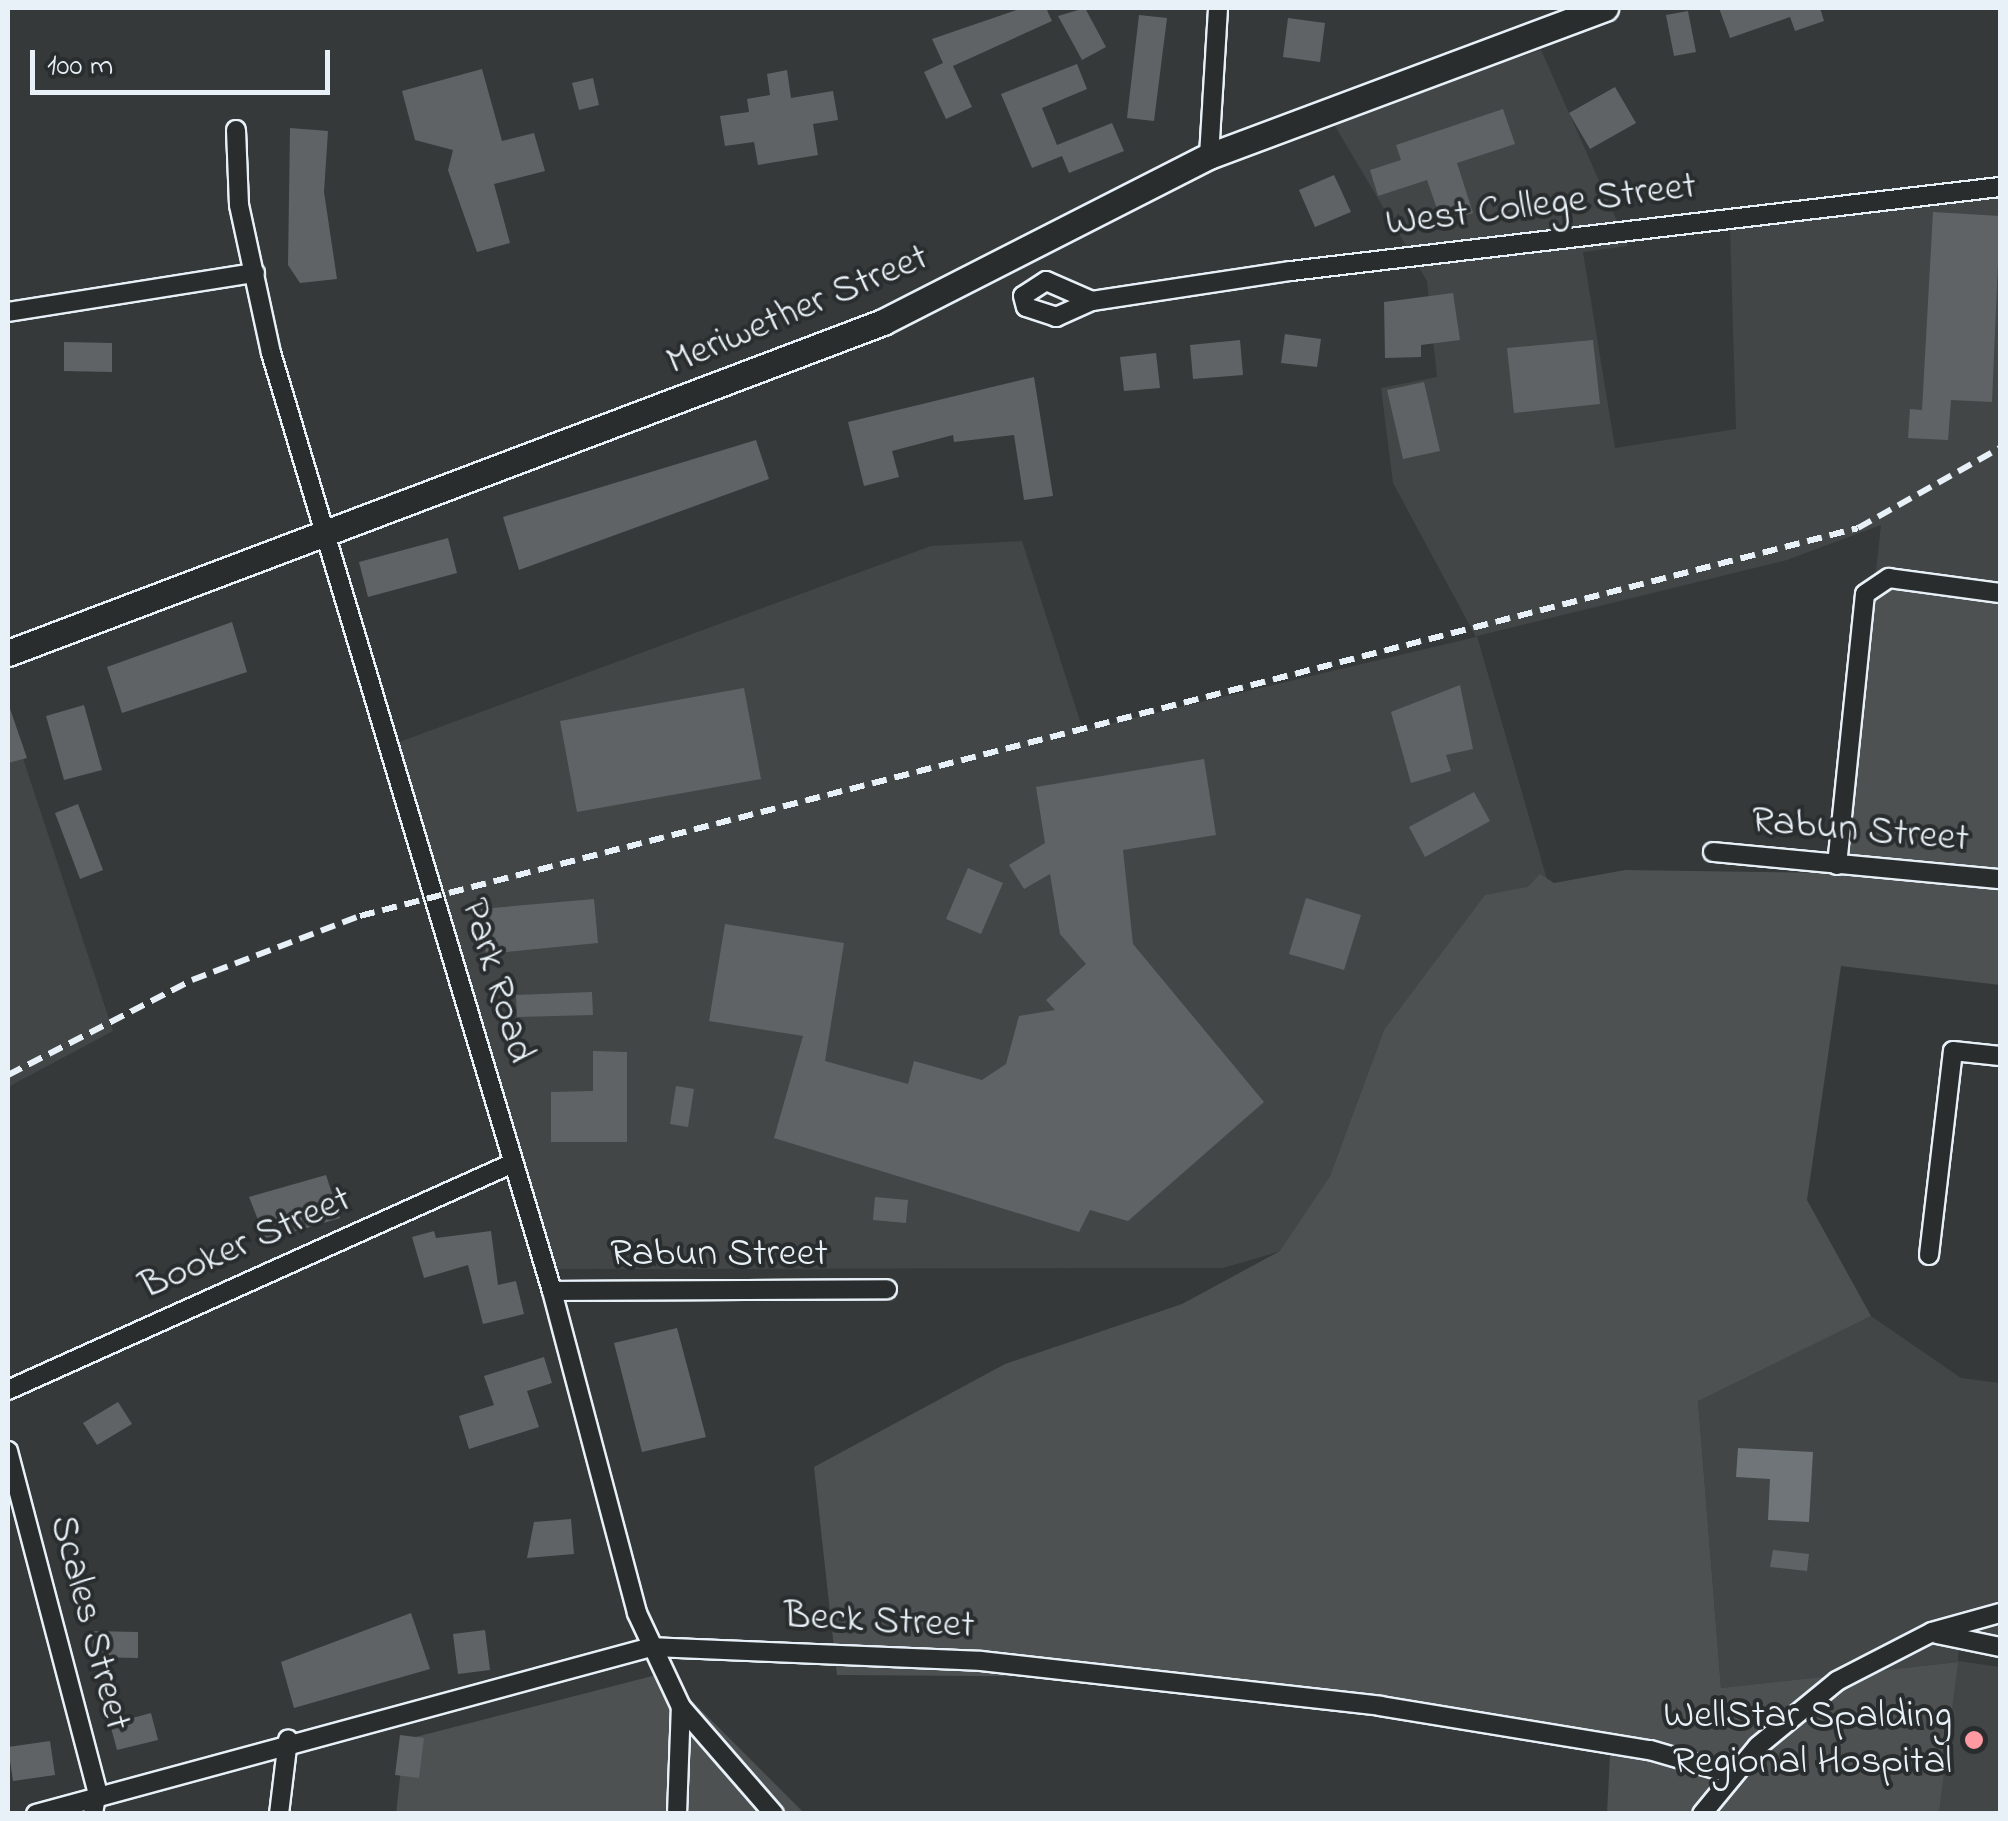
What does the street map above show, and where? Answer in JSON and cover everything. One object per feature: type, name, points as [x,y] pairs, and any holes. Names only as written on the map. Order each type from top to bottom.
[{"type":"street","points":[[1209,156],[1218,8]]},
{"type":"street","name":"Meriwether Street","points":[[8,652],[883,322],[1209,156],[1605,8]]},
{"type":"street","name":"Park Road","points":[[236,130],[254,274],[552,1291],[651,1647],[681,1707],[774,1814]]},
{"type":"street","name":"West College Street","points":[[1092,301],[2000,187]]},
{"type":"street","points":[[8,312],[254,274]]},
{"type":"street","points":[[1838,865],[1865,594],[1875,582],[2000,593]]},
{"type":"street","name":"Rabun Street","points":[[1713,852],[2000,878]]},
{"type":"street","points":[[1929,1255],[1953,1051],[2000,1056]]},
{"type":"street","name":"Booker Street","points":[[8,1390],[513,1163]]},
{"type":"street","name":"Rabun Street","points":[[552,1291],[886,1289]]},
{"type":"street","name":"Scales Street","points":[[8,1451],[97,1791],[94,1814]]},
{"type":"street","points":[[1702,1814],[1732,1774],[1837,1682],[1932,1632],[2000,1613]]},
{"type":"street","points":[[1932,1632],[2000,1647]]},
{"type":"street","name":"Beck Street","points":[[36,1814],[97,1791],[651,1647],[981,1661],[1361,1704],[1650,1750],[1732,1774]]},
{"type":"street","points":[[676,1814],[681,1707]]},
{"type":"street","points":[[279,1814],[288,1740]]},
{"type":"shaded area","points":[[1541,50],[1628,246],[1583,252],[1615,448],[1736,429],[1730,228],[2000,198],[2000,596],[1875,580],[1881,525],[1787,560],[1477,636],[1548,883],[1384,1030],[1330,1176],[1281,1251],[1223,1268],[555,1269],[391,745],[931,546],[1022,541],[1083,730],[1476,637],[1393,483],[1381,388],[1437,377],[1427,281],[1332,121]]},
{"type":"shaded area","points":[[1875,580],[2000,596],[2000,985],[1841,966],[1807,1200],[1871,1316],[1698,1401],[1721,1688],[1958,1662],[1939,1813],[1607,1813],[1610,1755],[1138,1677],[837,1675],[814,1467],[1005,1364],[1182,1304],[1280,1251],[1330,1176],[1384,1030],[1485,895],[1528,887],[1540,874],[1554,883],[1625,870],[1841,873]]},
{"type":"shaded area","points":[[8,713],[113,1031],[8,1087]]},
{"type":"shaded area","points":[[1871,1316],[1961,1378],[2000,1383],[2000,1641],[1960,1635],[1958,1661],[2000,1667],[2000,1813],[1939,1813],[1957,1662],[1721,1688],[1698,1400]]},
{"type":"shaded area","points":[[1738,1448],[1813,1452],[1809,1522],[1768,1520],[1770,1479],[1736,1477]]},
{"type":"shaded area","points":[[664,1673],[804,1813],[396,1814],[404,1740]]},
{"type":"building","points":[[1022,8],[1046,8],[1052,21],[953,66],[972,107],[946,119],[924,72],[943,63],[932,39]]},
{"type":"building","points":[[1085,8],[1106,47],[1082,60],[1058,16]]},
{"type":"building","points":[[1719,8],[1820,8],[1824,21],[1795,31],[1790,17],[1730,38]]},
{"type":"building","points":[[1688,11],[1696,52],[1674,56],[1666,15]]},
{"type":"building","points":[[1139,15],[1167,18],[1154,121],[1127,118]]},
{"type":"building","points":[[1288,18],[1325,23],[1320,62],[1283,57]]},
{"type":"building","points":[[1077,64],[1087,89],[1042,108],[1057,145],[1112,123],[1124,151],[1069,173],[1062,156],[1032,168],[1001,94]]},
{"type":"building","points":[[482,69],[502,141],[534,133],[545,171],[494,184],[510,243],[477,252],[448,170],[453,150],[415,140],[402,91]]},
{"type":"building","points":[[787,70],[791,98],[833,91],[838,120],[813,124],[818,155],[758,165],[754,142],[725,146],[720,116],[749,112],[747,99],[770,95],[767,74]]},
{"type":"building","points":[[593,78],[599,105],[579,110],[572,83]]},
{"type":"building","points":[[1615,87],[1636,123],[1590,149],[1569,113]]},
{"type":"building","points":[[1503,109],[1515,144],[1457,163],[1473,213],[1442,223],[1427,180],[1378,196],[1370,170],[1401,160],[1396,145]]},
{"type":"building","points":[[290,128],[328,131],[324,192],[337,279],[300,283],[288,265]]},
{"type":"building","points":[[1334,175],[1351,212],[1315,227],[1299,190]]},
{"type":"building","points":[[1933,212],[2000,216],[1992,402],[1951,400],[1948,440],[1908,438],[1910,409],[1922,410]]},
{"type":"building","points":[[1453,293],[1460,340],[1421,345],[1421,357],[1385,358],[1384,302]]},
{"type":"building","points":[[1285,334],[1321,339],[1317,367],[1281,363]]},
{"type":"building","points":[[1240,340],[1243,375],[1193,379],[1190,345]]},
{"type":"building","points":[[1593,340],[1600,404],[1514,413],[1507,348]]},
{"type":"building","points":[[64,342],[112,343],[112,372],[64,371]]},
{"type":"building","points":[[1156,353],[1160,388],[1124,391],[1120,357]]},
{"type":"building","points":[[1034,377],[1053,496],[1024,500],[1014,435],[954,442],[953,435],[892,451],[899,477],[864,486],[848,422]]},
{"type":"building","points":[[1424,382],[1440,451],[1403,459],[1387,390]]},
{"type":"building","points":[[756,440],[769,479],[519,570],[503,517]]},
{"type":"building","points":[[448,538],[457,573],[368,597],[359,562]]},
{"type":"building","points":[[232,622],[247,672],[122,713],[107,667]]},
{"type":"building","points":[[1460,685],[1473,749],[1446,755],[1451,771],[1411,783],[1391,712]]},
{"type":"building","points":[[744,688],[761,779],[577,812],[560,721]]},
{"type":"building","points":[[8,703],[27,758],[8,763]]},
{"type":"building","points":[[84,705],[102,770],[64,780],[46,716]]},
{"type":"building","points":[[1204,759],[1216,835],[1123,850],[1133,944],[1264,1102],[1128,1221],[1090,1210],[1079,1232],[774,1138],[803,1036],[709,1021],[725,924],[844,943],[825,1061],[908,1084],[914,1061],[982,1080],[1006,1064],[1019,1016],[1055,1010],[1046,1000],[1086,964],[1060,934],[1050,874],[1024,889],[1009,865],[1045,843],[1036,787]]},
{"type":"building","points":[[1474,792],[1490,821],[1425,857],[1409,827]]},
{"type":"building","points":[[78,804],[103,870],[80,879],[55,813]]},
{"type":"building","points":[[968,868],[1003,883],[981,934],[946,919]]},
{"type":"building","points":[[1306,898],[1361,915],[1344,970],[1289,954]]},
{"type":"building","points":[[594,899],[598,943],[486,954],[481,909]]},
{"type":"building","points":[[592,992],[593,1015],[517,1017],[516,995]]},
{"type":"building","points":[[593,1051],[627,1052],[627,1142],[551,1142],[551,1092],[593,1091]]},
{"type":"building","points":[[676,1086],[694,1089],[688,1127],[670,1124]]},
{"type":"building","points":[[326,1175],[340,1218],[266,1240],[249,1197]]},
{"type":"building","points":[[875,1197],[908,1200],[906,1223],[873,1220]]},
{"type":"building","points":[[434,1231],[436,1238],[491,1231],[498,1285],[516,1281],[524,1314],[483,1324],[468,1265],[424,1278],[412,1237]]},
{"type":"building","points":[[677,1328],[706,1437],[642,1452],[614,1343]]},
{"type":"building","points":[[544,1357],[552,1383],[527,1391],[539,1427],[469,1449],[459,1416],[494,1405],[484,1376]]},
{"type":"building","points":[[118,1402],[132,1424],[97,1445],[83,1423]]},
{"type":"building","points":[[571,1519],[574,1554],[527,1558],[534,1522]]},
{"type":"building","points":[[1773,1550],[1809,1554],[1807,1571],[1770,1567]]},
{"type":"building","points":[[411,1613],[430,1669],[294,1708],[281,1662]]},
{"type":"building","points":[[485,1630],[490,1670],[458,1674],[453,1634]]},
{"type":"building","points":[[93,1631],[138,1632],[138,1658],[92,1657]]},
{"type":"building","points":[[151,1713],[158,1740],[117,1750],[110,1724]]},
{"type":"building","points":[[400,1735],[424,1738],[419,1778],[395,1775]]},
{"type":"building","points":[[50,1741],[55,1775],[13,1781],[8,1747]]},
{"type":"railway","points":[[8,1075],[192,980],[360,916],[1858,528],[2000,448]]},
{"type":"place","name":"WellStar Spalding Regional Hospital","points":[[1974,1740]]}]
